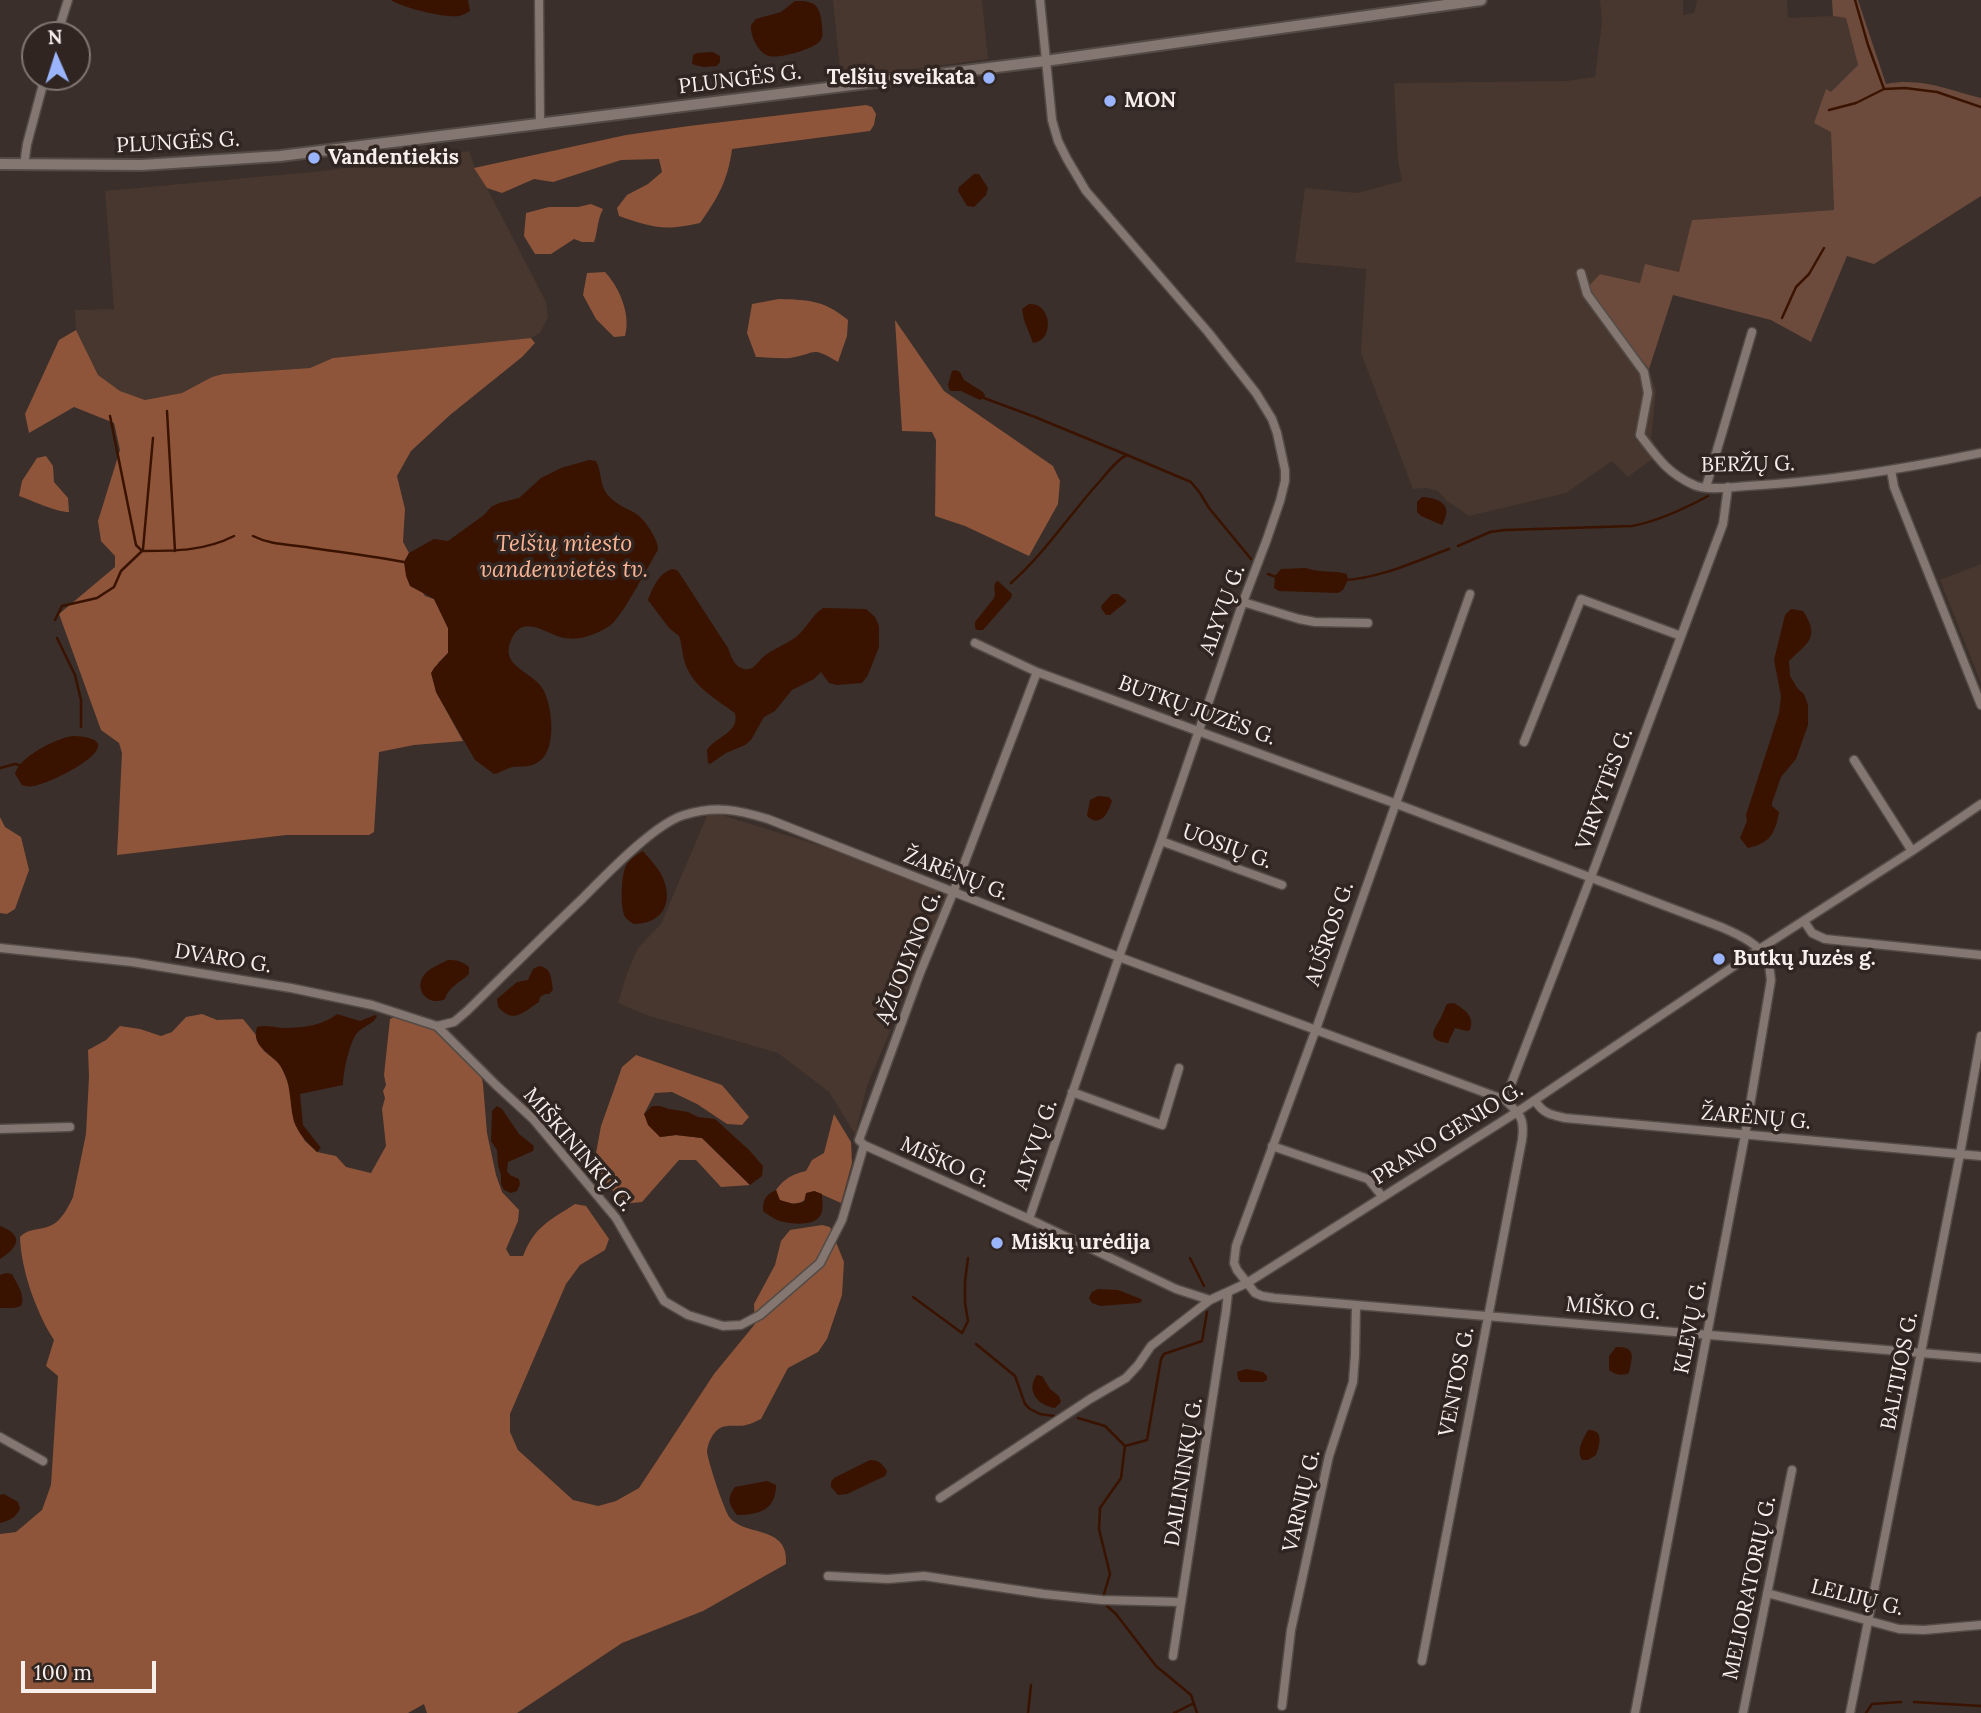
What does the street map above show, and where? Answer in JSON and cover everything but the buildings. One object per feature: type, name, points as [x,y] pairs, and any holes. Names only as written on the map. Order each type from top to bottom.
[{"type":"main road","name":"PLUNGĖS G.","points":[[0,164],[142,165],[234,161],[1045,61],[1481,0]]},
{"type":"street","points":[[61,21],[68,0]]},
{"type":"street","points":[[538,0],[540,124]]},
{"type":"street","name":"ALYVŲ G.","points":[[1029,1219],[1285,481],[1277,433],[1265,407],[1247,380],[1078,180],[1058,141],[1045,61],[1040,0]]},
{"type":"street","points":[[24,165],[41,91]]},
{"type":"street","name":"BERŽŲ G.","points":[[1581,273],[1587,294],[1644,372],[1648,393],[1640,435],[1667,470],[1697,487],[1833,480],[1981,453]]},
{"type":"street","points":[[1706,487],[1752,332]]},
{"type":"street","points":[[1891,470],[1894,487],[1981,705]]},
{"type":"street","name":"VIRVYTĖS G.","points":[[1505,1100],[1723,524],[1728,487]]},
{"type":"street","name":"AUŠROS G.","points":[[1247,1283],[1234,1263],[1234,1255],[1470,594]]},
{"type":"street","points":[[1524,742],[1581,599],[1681,636]]},
{"type":"street","points":[[1243,602],[1315,622],[1368,623]]},
{"type":"street","name":"BUTKŲ JUZĖS G.","points":[[975,643],[1037,672],[1199,730],[1721,927],[1739,935],[1758,950]]},
{"type":"street","name":"ĄŽUOLYNO G.","points":[[862,1143],[920,974],[1037,672]]},
{"type":"street","points":[[1854,761],[1912,850]]},
{"type":"street","name":"PRANO GENIO G.","points":[[940,1499],[1126,1378],[1151,1346],[1210,1300],[1247,1283],[1517,1112],[1981,804]]},
{"type":"street","name":"ŽARĖNŲ G.","points":[[437,1026],[454,1023],[467,1012],[615,866],[661,827],[681,815],[708,809],[733,809],[1119,957],[1505,1100],[1517,1112]]},
{"type":"street","name":"UOSIŲ G.","points":[[1161,841],[1282,885]]},
{"type":"street","points":[[1804,921],[1812,933],[1825,939],[1981,955]]},
{"type":"street","name":"DVARO G.","points":[[0,948],[132,962],[291,988],[372,1005],[437,1026]]},
{"type":"street","name":"KLEVŲ G.","points":[[1635,1713],[1745,1135],[1771,980],[1769,963],[1758,950]]},
{"type":"street","name":"MIŠKININKŲ G.","points":[[437,1026],[533,1119],[616,1218],[664,1301],[688,1315],[723,1326],[741,1325],[760,1315],[820,1263],[842,1220],[862,1143]]},
{"type":"street","name":"BALTIJOS G.","points":[[1850,1713],[1922,1352],[1981,1036]]},
{"type":"street","points":[[1072,1093],[1162,1125],[1179,1068]]},
{"type":"street","name":"ŽARĖNŲ G.","points":[[1535,1100],[1542,1111],[1552,1115],[1981,1156]]},
{"type":"street","name":"VENTOS G.","points":[[1422,1661],[1522,1140],[1524,1123],[1517,1112]]},
{"type":"street","points":[[0,1129],[70,1127]]},
{"type":"street","name":"MIŠKO G.","points":[[862,1143],[1176,1289],[1210,1300]]},
{"type":"street","points":[[1272,1146],[1368,1179],[1382,1196]]},
{"type":"street","name":"MIŠKO G.","points":[[1247,1283],[1262,1297],[1981,1358]]},
{"type":"street","name":"DAILININKŲ G.","points":[[1173,1656],[1228,1293]]},
{"type":"street","name":"VARNIŲ G.","points":[[1282,1706],[1291,1630],[1326,1469],[1353,1382],[1356,1306]]},
{"type":"street","points":[[0,1437],[43,1461]]},
{"type":"street","name":"MELIORATORIŲ G.","points":[[1743,1713],[1792,1470]]},
{"type":"street","points":[[828,1576],[888,1579],[925,1576],[1102,1600],[1181,1602]]},
{"type":"street","name":"LELIJŲ G.","points":[[1767,1593],[1899,1629],[1924,1630],[1981,1625]]},
{"type":"shaded area","points":[[833,0],[982,0],[988,59],[841,79]]},
{"type":"shaded area","points":[[1600,0],[1683,0],[1683,15],[1694,13],[1697,0],[1787,0],[1788,18],[1846,18],[1858,65],[1831,93],[1826,89],[1831,131],[1834,210],[1692,220],[1679,272],[1652,265],[1641,283],[1600,274],[1598,304],[1649,369],[1656,391],[1651,438],[1660,453],[1628,477],[1612,461],[1566,493],[1469,516],[1447,501],[1438,491],[1427,488],[1413,489],[1361,353],[1366,269],[1295,262],[1305,188],[1357,193],[1402,181],[1398,161],[1394,83],[1566,81],[1595,77],[1602,22]]},
{"type":"shaded area","points":[[1832,0],[1858,0],[1886,84],[1923,83],[1981,98],[1981,196],[1874,264],[1847,256],[1811,342],[1771,320],[1673,295],[1649,369],[1598,304],[1589,286],[1600,274],[1640,283],[1645,264],[1679,272],[1692,220],[1834,210],[1831,132],[1814,123],[1826,89],[1831,92],[1858,65],[1846,18],[1833,16]]},
{"type":"shaded area","points":[[866,105],[872,107],[876,114],[870,131],[732,149],[728,170],[717,197],[700,223],[688,225],[659,227],[619,216],[617,208],[627,195],[648,184],[662,172],[659,159],[621,160],[553,182],[534,179],[502,193],[487,188],[474,168],[626,135]]},
{"type":"shaded area","points":[[469,151],[475,168],[546,302],[548,317],[540,333],[531,338],[333,358],[310,368],[223,374],[182,393],[145,400],[120,391],[98,375],[76,330],[75,310],[114,309],[105,191],[322,171]]},
{"type":"shaded area","points":[[591,204],[603,209],[594,242],[574,239],[551,254],[535,254],[524,236],[526,213],[549,207]]},
{"type":"shaded area","points":[[605,272],[623,302],[627,319],[625,336],[614,337],[596,319],[583,295],[587,273]]},
{"type":"shaded area","points":[[779,299],[816,302],[831,308],[848,320],[847,336],[838,362],[818,352],[790,358],[756,357],[747,333],[752,304]]},
{"type":"shaded area","points":[[895,320],[944,391],[1053,466],[1060,481],[1058,504],[1029,556],[965,526],[935,516],[936,440],[932,432],[902,431]]},
{"type":"shaded area","points":[[76,330],[98,375],[120,391],[145,400],[182,393],[223,374],[310,368],[333,358],[531,338],[535,343],[411,451],[397,476],[405,509],[403,542],[409,553],[404,562],[425,596],[434,599],[448,628],[448,653],[438,663],[436,692],[463,741],[414,745],[379,752],[374,832],[369,835],[286,835],[117,855],[122,753],[119,743],[101,730],[59,614],[115,567],[115,556],[101,541],[98,521],[120,450],[114,423],[74,407],[29,433],[25,414],[59,340]]},
{"type":"shaded area","points":[[46,456],[53,466],[54,482],[68,498],[69,512],[19,496],[22,481],[37,458]]},
{"type":"shaded area","points":[[1981,564],[1981,683],[1940,580]]},
{"type":"shaded area","points":[[709,811],[840,852],[949,891],[867,1086],[855,1134],[829,1092],[778,1053],[649,1016],[618,1003],[638,948],[661,924]]},
{"type":"shaded area","points":[[0,817],[5,827],[21,837],[29,870],[15,909],[7,914],[0,913]]},
{"type":"shaded area","points":[[202,1014],[217,1020],[243,1019],[264,1051],[280,1064],[290,1087],[294,1122],[305,1141],[317,1152],[336,1156],[346,1167],[371,1173],[386,1146],[382,1109],[390,1019],[394,1017],[435,1030],[480,1070],[487,1133],[496,1175],[502,1192],[519,1210],[518,1221],[506,1249],[510,1256],[523,1256],[538,1231],[558,1215],[575,1204],[586,1206],[609,1239],[605,1250],[580,1265],[566,1284],[510,1414],[510,1432],[518,1450],[573,1500],[598,1506],[616,1501],[639,1488],[714,1374],[755,1324],[754,1304],[775,1265],[781,1241],[790,1230],[822,1225],[830,1227],[844,1262],[842,1295],[827,1339],[818,1352],[788,1368],[761,1419],[746,1425],[720,1428],[711,1438],[707,1451],[724,1507],[730,1518],[746,1528],[774,1537],[785,1552],[786,1564],[703,1611],[622,1643],[517,1713],[427,1713],[424,1704],[408,1713],[0,1713],[0,1534],[16,1532],[42,1510],[51,1485],[58,1376],[46,1366],[54,1340],[41,1317],[31,1290],[23,1263],[20,1237],[55,1223],[73,1197],[86,1134],[88,1050],[106,1040],[120,1026],[161,1036],[172,1032],[186,1017]]},
{"type":"shaded area","points":[[636,1055],[722,1085],[749,1117],[742,1125],[727,1124],[697,1104],[672,1092],[655,1093],[644,1114],[660,1137],[676,1135],[702,1138],[750,1185],[721,1187],[696,1160],[679,1160],[642,1202],[622,1204],[594,1164],[601,1126],[622,1067]]},
{"type":"shaded area","points":[[834,1114],[851,1142],[852,1163],[841,1203],[814,1191],[799,1203],[779,1200],[776,1190],[782,1183],[792,1175],[806,1171],[812,1160],[824,1153]]},
{"type":"water","points":[[391,0],[468,0],[470,11],[459,16],[444,15],[414,9]]},
{"type":"water","points":[[795,1],[812,3],[818,8],[822,25],[821,39],[796,53],[774,57],[765,54],[756,43],[751,25],[756,19],[781,12]]},
{"type":"water","points":[[713,52],[720,56],[717,66],[703,67],[692,64],[693,55]]},
{"type":"water","points":[[974,174],[979,174],[988,188],[986,195],[974,207],[967,206],[958,191]]},
{"type":"water","points":[[1029,304],[1042,309],[1048,322],[1045,336],[1033,343],[1022,309]]},
{"type":"water","points":[[952,371],[960,372],[964,380],[983,392],[984,398],[980,400],[961,391],[950,391],[948,385]]},
{"type":"water","name":"Telšių miesto vandenvietės tv.","points":[[589,460],[596,461],[604,490],[620,505],[639,516],[654,535],[658,550],[625,607],[604,630],[574,639],[527,626],[515,633],[510,643],[510,658],[544,691],[551,716],[550,744],[543,758],[536,763],[494,774],[475,760],[436,692],[431,673],[448,653],[448,628],[434,599],[410,586],[404,562],[409,553],[434,539],[448,541],[491,507],[519,498],[541,478],[561,468]]},
{"type":"water","points":[[1422,497],[1439,501],[1446,508],[1442,525],[1417,512],[1417,502]]},
{"type":"water","points":[[1306,568],[1347,574],[1348,580],[1343,590],[1338,593],[1279,591],[1274,588],[1275,576],[1281,569]]},
{"type":"water","points":[[673,569],[678,571],[728,648],[735,664],[744,669],[752,668],[766,655],[796,637],[823,608],[866,609],[875,617],[879,626],[879,647],[868,675],[862,683],[837,685],[829,683],[821,672],[814,679],[792,690],[775,711],[764,717],[751,740],[745,745],[708,763],[707,750],[731,730],[736,720],[735,713],[706,692],[694,679],[685,663],[679,636],[669,628],[648,600],[660,577]]},
{"type":"water","points":[[998,581],[1012,594],[1011,598],[983,630],[977,630],[975,622],[994,598],[994,588]]},
{"type":"water","points":[[1112,594],[1118,594],[1126,602],[1110,615],[1106,615],[1101,608]]},
{"type":"water","points":[[1791,609],[1803,611],[1811,628],[1810,639],[1789,661],[1790,676],[1804,694],[1808,705],[1808,725],[1796,759],[1781,777],[1772,803],[1779,812],[1776,826],[1766,840],[1748,848],[1740,838],[1779,713],[1781,696],[1774,660],[1785,615]]},
{"type":"water","points":[[72,736],[91,739],[98,744],[95,752],[86,761],[57,778],[32,786],[22,785],[15,774],[23,761],[48,745]]},
{"type":"water","points":[[1098,796],[1109,797],[1112,801],[1106,815],[1096,821],[1087,816],[1090,800]]},
{"type":"water","points":[[643,851],[661,874],[667,896],[663,911],[658,916],[634,924],[623,913],[623,876],[627,864]]},
{"type":"water","points":[[448,960],[459,961],[469,967],[469,974],[452,988],[445,999],[428,999],[420,986],[424,975]]},
{"type":"water","points":[[539,966],[549,971],[553,990],[549,994],[540,997],[539,1002],[518,1015],[509,1015],[498,1007],[497,999],[517,982],[528,980],[533,969]]},
{"type":"water","points":[[1454,1003],[1470,1017],[1470,1030],[1455,1028],[1448,1043],[1435,1039],[1433,1032],[1447,1004]]},
{"type":"water","points":[[337,1014],[360,1021],[377,1016],[359,1031],[353,1041],[343,1085],[300,1094],[303,1125],[321,1148],[317,1152],[296,1126],[285,1073],[278,1062],[260,1045],[256,1034],[257,1027],[306,1026],[326,1021]]},
{"type":"water","points":[[497,1106],[519,1134],[534,1146],[533,1151],[508,1162],[507,1171],[519,1179],[520,1184],[517,1191],[511,1193],[504,1190],[501,1184],[497,1150],[491,1141],[492,1111]]},
{"type":"water","points":[[652,1106],[715,1119],[763,1166],[762,1176],[750,1185],[702,1138],[676,1135],[660,1137],[648,1125],[644,1114]]},
{"type":"water","points":[[776,1190],[780,1200],[793,1204],[804,1202],[806,1193],[814,1191],[822,1194],[820,1216],[812,1222],[800,1224],[777,1220],[763,1211],[767,1196]]},
{"type":"water","points":[[0,1226],[13,1233],[16,1241],[15,1246],[0,1259]]},
{"type":"water","points":[[12,1274],[20,1290],[21,1306],[0,1308],[0,1275]]},
{"type":"water","points":[[1098,1289],[1118,1290],[1142,1301],[1100,1306],[1092,1303],[1089,1298],[1092,1292]]},
{"type":"water","points":[[1616,1347],[1623,1347],[1632,1354],[1629,1373],[1619,1374],[1609,1370],[1609,1356]]},
{"type":"water","points":[[1246,1369],[1263,1372],[1267,1380],[1241,1382],[1237,1372]]},
{"type":"water","points":[[1037,1375],[1042,1376],[1050,1389],[1059,1396],[1061,1402],[1055,1408],[1043,1404],[1035,1396],[1032,1386]]},
{"type":"water","points":[[1588,1430],[1599,1435],[1599,1447],[1596,1455],[1582,1460],[1580,1448]]},
{"type":"water","points":[[870,1460],[878,1461],[883,1466],[887,1471],[885,1476],[847,1494],[838,1495],[831,1487],[834,1478]]},
{"type":"water","points":[[767,1481],[776,1485],[773,1500],[769,1505],[759,1512],[737,1515],[730,1501],[735,1487]]},
{"type":"water","points":[[4,1494],[18,1502],[20,1508],[12,1518],[0,1523],[0,1495]]},
{"type":"waterway","points":[[1855,0],[1884,89]]},
{"type":"waterway","points":[[1829,110],[1856,103],[1884,89],[1905,88],[1937,92],[1981,107]]},
{"type":"waterway","points":[[1782,318],[1796,287],[1809,274],[1824,248]]},
{"type":"waterway","points":[[984,398],[1127,455]]},
{"type":"waterway","points":[[167,411],[175,551]]},
{"type":"waterway","points":[[110,416],[136,545],[142,551]]},
{"type":"waterway","points":[[143,549],[153,438]]},
{"type":"waterway","points":[[1011,583],[1046,546],[1112,466],[1127,455],[1191,482],[1251,559]]},
{"type":"waterway","points":[[1458,546],[1490,532],[1505,530],[1632,526],[1671,514],[1708,496]]},
{"type":"waterway","points":[[55,620],[62,606],[97,598],[114,587],[121,571],[142,551],[201,547],[234,536]]},
{"type":"waterway","points":[[253,536],[273,543],[404,562]]},
{"type":"waterway","points":[[1345,580],[1385,572],[1449,549]]},
{"type":"waterway","points":[[1268,574],[1276,577]]},
{"type":"waterway","points":[[57,638],[75,675],[81,700],[81,727]]},
{"type":"waterway","points":[[0,768],[15,764],[23,766]]},
{"type":"waterway","points":[[913,1297],[962,1333],[968,1321],[965,1303],[968,1258]]},
{"type":"waterway","points":[[1190,1258],[1204,1286]]},
{"type":"waterway","points":[[1125,1446],[1147,1440],[1161,1359],[1164,1354],[1202,1341],[1207,1312]]},
{"type":"waterway","points":[[976,1344],[1015,1376],[1025,1404],[1030,1409],[1054,1416]]},
{"type":"waterway","points":[[1078,1418],[1105,1426],[1125,1446],[1121,1478],[1100,1508],[1099,1529],[1110,1574],[1104,1594]]},
{"type":"waterway","points":[[1107,1606],[1156,1666],[1191,1695],[1197,1713]]},
{"type":"waterway","points":[[1028,1713],[1031,1685]]},
{"type":"waterway","points":[[1866,1713],[1872,1704],[1901,1702]]},
{"type":"waterway","points":[[1914,1702],[1981,1706]]},
{"type":"waterway","points":[[1174,1713],[1194,1703]]},
{"type":"place","name":"Telšių sveikata","points":[[989,78]]},
{"type":"place","name":"MON","points":[[1110,101]]},
{"type":"place","name":"Vandentiekis","points":[[314,158]]},
{"type":"place","name":"Butkų Juzės g.","points":[[1719,959]]},
{"type":"place","name":"Miškų urėdija","points":[[997,1243]]}]
